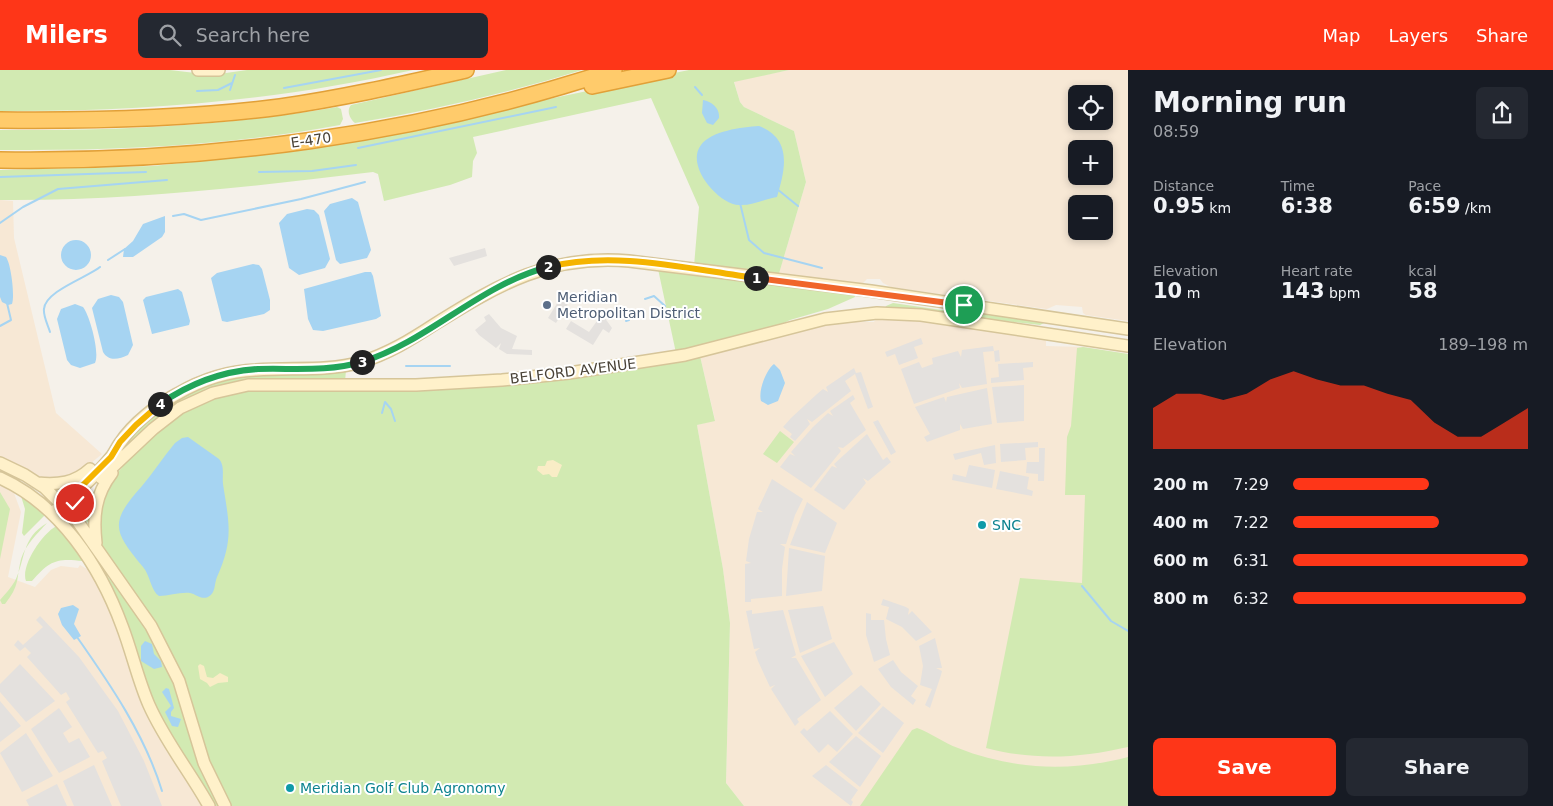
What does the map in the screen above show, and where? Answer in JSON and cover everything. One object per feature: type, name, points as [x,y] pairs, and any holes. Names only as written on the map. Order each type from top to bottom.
[{"type":"highway","points":[[0,120],[93,120],[244,111],[323,100],[466,70]]},
{"type":"highway","name":"E-470","points":[[0,160],[137,158],[270,146],[394,126],[519,97],[614,70]]},
{"type":"highway","points":[[519,97],[538,96],[668,70]]},
{"type":"main road","points":[[198,70],[219,70]]},
{"type":"main road","name":"BELFORD AVENUE","points":[[65,507],[111,457],[121,441],[158,406],[178,393],[206,380],[250,370],[322,369],[369,360],[405,342],[506,282],[535,270],[579,261],[634,262],[871,292],[1128,329]]},
{"type":"main road","name":"BELFORD AVENUE","points":[[55,516],[118,463],[150,431],[177,410],[205,396],[232,388],[261,384],[345,386],[436,384],[569,373],[685,355],[820,320],[852,314],[921,315],[1128,346]]},
{"type":"main road","points":[[36,482],[59,483],[80,478],[121,441]]},
{"type":"main road","points":[[0,463],[36,482],[65,507],[96,546],[157,636],[172,662],[185,696],[204,763],[225,806]]},
{"type":"main road","points":[[96,546],[94,525],[97,502],[103,486],[118,463]]},
{"type":"main road","points":[[0,478],[30,495],[55,516],[79,546],[106,590],[121,624],[152,711],[209,806]]},
{"type":"shaded area","points":[[789,70],[1128,70],[1128,321],[1086,315],[1083,313],[1082,307],[1056,305],[1047,309],[891,287],[880,279],[867,279],[861,285],[778,277],[806,182],[794,131],[744,107],[740,102],[734,81]]},
{"type":"shaded area","points":[[0,200],[13,201],[14,238],[56,413],[102,454],[74,477],[41,479],[0,459]]},
{"type":"shaded area","points":[[485,248],[487,256],[454,266],[449,258]]},
{"type":"shaded area","points":[[564,292],[572,297],[556,323],[548,318]]},
{"type":"shaded area","points":[[489,314],[501,328],[517,336],[512,349],[532,350],[532,355],[507,354],[499,349],[501,343],[496,348],[479,335],[475,330],[486,321],[484,317]]},
{"type":"shaded area","points":[[602,314],[612,328],[609,333],[603,329],[593,345],[566,329],[571,321],[589,332]]},
{"type":"shaded area","points":[[877,318],[909,318],[1042,338],[1046,341],[1046,346],[1083,347],[1128,354],[1128,806],[744,806],[726,783],[730,623],[723,569],[697,425],[715,420],[700,356],[812,326],[857,319],[860,322],[874,322]]},
{"type":"shaded area","points":[[921,338],[923,344],[914,347],[918,358],[899,365],[895,354],[887,357],[885,352]]},
{"type":"shaded area","points":[[993,346],[994,351],[983,352],[987,384],[962,388],[959,383],[960,388],[914,404],[901,369],[919,362],[922,368],[933,364],[932,358],[958,351],[961,357],[962,350]]},
{"type":"shaded area","points":[[999,350],[1000,361],[995,362],[994,351]]},
{"type":"shaded area","points":[[1033,362],[1033,367],[1023,368],[1024,380],[991,383],[991,378],[999,377],[998,364]]},
{"type":"shaded area","points":[[854,368],[856,373],[861,372],[873,407],[868,409],[855,374],[845,381],[851,391],[812,422],[807,419],[810,424],[795,441],[790,437],[792,434],[783,427],[791,418],[823,389],[828,392],[826,387]]},
{"type":"shaded area","points":[[1024,385],[1024,421],[997,423],[992,387]]},
{"type":"shaded area","points":[[987,388],[992,424],[963,429],[960,424],[960,430],[927,442],[924,437],[930,434],[915,407],[944,397],[946,402],[947,397]]},
{"type":"shaded area","points":[[853,395],[855,399],[850,403],[866,430],[843,448],[838,447],[841,451],[811,488],[780,467],[790,454],[795,456],[791,452],[813,427],[828,413],[833,416],[830,411]]},
{"type":"shaded area","points":[[878,420],[896,452],[891,455],[873,422]]},
{"type":"shaded area","points":[[867,434],[883,460],[887,457],[891,462],[868,481],[863,478],[866,483],[844,510],[814,490],[832,466],[837,468],[834,464]]},
{"type":"shaded area","points":[[1038,442],[1038,447],[1025,448],[1026,460],[1001,462],[1000,444]]},
{"type":"shaded area","points":[[995,445],[996,463],[984,465],[981,453],[955,460],[953,454]]},
{"type":"shaded area","points":[[1039,448],[1045,448],[1044,481],[1038,481],[1038,474],[1026,473],[1027,462],[1039,462]]},
{"type":"shaded area","points":[[969,465],[995,470],[992,488],[952,480],[953,474],[966,477]]},
{"type":"shaded area","points":[[1000,471],[1029,477],[1027,489],[1033,491],[1032,496],[996,489]]},
{"type":"shaded area","points":[[772,479],[803,499],[795,515],[786,544],[780,544],[785,547],[782,569],[782,596],[751,599],[751,602],[745,602],[745,564],[751,563],[746,561],[749,539],[757,512],[763,512],[758,509]]},
{"type":"shaded area","points":[[0,483],[14,493],[21,512],[8,577],[35,587],[51,570],[61,566],[78,568],[80,565],[92,572],[204,806],[0,806]]},
{"type":"shaded area","points":[[807,502],[837,523],[825,553],[790,545]]},
{"type":"shaded area","points":[[789,548],[825,556],[822,591],[786,596]]},
{"type":"shaded area","points":[[883,599],[906,607],[909,609],[908,615],[912,611],[932,632],[916,641],[902,627],[886,619],[889,607],[881,605]]},
{"type":"shaded area","points":[[823,606],[832,639],[800,653],[788,610]]},
{"type":"shaded area","points":[[752,610],[752,614],[783,610],[796,655],[791,658],[796,658],[821,700],[797,719],[799,722],[795,726],[771,689],[775,685],[770,687],[758,661],[755,652],[760,648],[754,649],[746,611]]},
{"type":"shaded area","points":[[866,613],[871,614],[871,620],[884,620],[890,655],[874,662],[866,635]]},
{"type":"shaded area","points":[[40,616],[79,657],[118,711],[144,761],[162,806],[121,806],[102,761],[107,758],[103,751],[98,753],[66,702],[70,699],[66,692],[61,695],[27,657],[31,653],[25,647],[20,651],[14,645],[18,640],[23,645],[43,627],[36,620]]},
{"type":"shaded area","points":[[935,638],[942,668],[936,668],[942,671],[930,708],[925,705],[932,689],[920,685],[923,666],[919,646]]},
{"type":"shaded area","points":[[834,642],[853,674],[825,697],[801,656]]},
{"type":"shaded area","points":[[893,660],[901,672],[918,686],[911,696],[916,700],[913,705],[891,687],[878,669]]},
{"type":"shaded area","points":[[20,664],[55,701],[26,722],[0,692],[0,684]]},
{"type":"shaded area","points":[[861,685],[881,704],[856,731],[834,708]]},
{"type":"shaded area","points":[[0,701],[21,726],[0,742]]},
{"type":"shaded area","points":[[883,706],[904,723],[883,753],[858,733]]},
{"type":"shaded area","points":[[59,708],[72,727],[63,733],[69,743],[79,738],[90,757],[59,773],[31,729]]},
{"type":"shaded area","points":[[830,711],[853,734],[837,752],[828,744],[819,753],[800,732],[804,728],[807,731]]},
{"type":"shaded area","points":[[26,733],[53,776],[22,792],[0,753]]},
{"type":"shaded area","points":[[856,736],[881,756],[860,787],[829,762]]},
{"type":"shaded area","points":[[94,765],[112,806],[74,806],[63,781]]},
{"type":"shaded area","points":[[826,765],[858,790],[851,800],[853,802],[851,806],[812,776]]},
{"type":"shaded area","points":[[57,784],[67,806],[29,806],[26,800]]},
{"type":"green space","points":[[0,70],[170,70],[212,75],[247,70],[413,70],[311,90],[259,97],[156,107],[0,111]]},
{"type":"green space","points":[[506,70],[582,70],[470,100],[413,112],[355,123],[349,115],[351,105]]},
{"type":"green space","points":[[689,70],[789,70],[734,82],[740,102],[744,107],[794,131],[806,182],[778,277],[694,266],[699,207],[651,98],[473,137],[477,153],[473,161],[472,177],[450,185],[384,201],[378,174],[373,172],[233,188],[140,196],[0,200],[0,170],[153,166],[306,150],[415,131],[539,101]]},
{"type":"green space","points":[[337,107],[341,109],[343,119],[340,125],[256,138],[171,146],[0,150],[0,130],[169,126],[253,119]]},
{"type":"green space","points":[[658,269],[854,294],[855,297],[828,309],[790,320],[774,328],[676,353]]},
{"type":"green space","points":[[893,303],[956,312],[971,311],[1046,322],[1040,325],[885,308]]},
{"type":"green space","points":[[1083,347],[1128,354],[1128,747],[1075,756],[1022,755],[1004,752],[986,748],[1020,578],[1082,583],[1085,495],[1065,495],[1067,437],[1071,426],[1077,348]]},
{"type":"green space","points":[[700,356],[715,421],[697,425],[723,569],[730,623],[726,783],[744,806],[229,806],[211,772],[193,709],[101,545],[97,516],[111,480],[147,439],[166,423],[200,403],[244,390],[396,390]]},
{"type":"green space","points":[[346,370],[345,382],[225,385],[129,446],[127,444],[137,431],[160,409],[204,385],[249,374],[318,373]]},
{"type":"green space","points":[[780,431],[794,442],[777,463],[763,454]]},
{"type":"green space","points":[[0,492],[10,509],[0,559]]},
{"type":"green space","points":[[90,493],[94,495],[89,524],[74,509]]},
{"type":"green space","points":[[21,496],[46,514],[24,536],[22,533],[25,509]]},
{"type":"green space","points":[[47,523],[32,539],[25,549],[33,535]]},
{"type":"green space","points":[[59,525],[83,561],[60,560],[49,565],[32,581],[26,581],[25,574],[35,549],[53,528]]},
{"type":"green space","points":[[25,549],[21,565],[18,573],[21,559]]},
{"type":"green space","points":[[104,572],[132,607],[164,656],[220,806],[213,806],[161,721],[101,574]]},
{"type":"green space","points":[[18,573],[13,592],[5,604],[2,604],[0,600],[13,584]]},
{"type":"green space","points":[[917,728],[953,746],[979,755],[1021,764],[1064,767],[1107,762],[1128,757],[1128,806],[860,806],[912,730]]},
{"type":"sand","points":[[553,460],[562,465],[557,477],[552,477],[549,474],[543,475],[537,470],[538,466],[545,466],[547,461]]},
{"type":"sand","points":[[200,664],[204,666],[207,677],[213,678],[220,673],[228,677],[228,682],[218,683],[210,687],[200,679],[198,666]]},
{"type":"water","points":[[703,100],[717,108],[719,118],[713,125],[707,123],[702,113]]},
{"type":"water","points":[[759,126],[770,132],[782,147],[784,166],[777,197],[749,204],[739,205],[731,203],[722,198],[706,182],[700,173],[697,153],[701,145],[712,136],[736,129]]},
{"type":"water","points":[[352,198],[358,202],[371,250],[367,258],[340,264],[336,260],[324,211],[330,204]]},
{"type":"water","points":[[307,209],[314,210],[319,215],[330,259],[325,268],[299,275],[289,268],[279,223],[287,214]]},
{"type":"water","points":[[165,216],[165,232],[162,237],[133,257],[123,257],[124,249],[133,241],[143,224]]},
{"type":"water","points":[[76,240],[87,244],[91,255],[87,266],[76,270],[65,266],[61,255],[65,244]]},
{"type":"water","points":[[0,255],[6,257],[11,273],[13,300],[12,304],[8,305],[2,302],[0,297]]},
{"type":"water","points":[[253,264],[259,265],[262,269],[270,300],[270,310],[264,314],[227,322],[222,321],[211,278],[217,273]]},
{"type":"water","points":[[371,272],[373,276],[381,316],[376,319],[323,331],[313,330],[308,319],[304,289]]},
{"type":"water","points":[[178,289],[182,292],[190,321],[189,325],[152,334],[143,300],[146,297]]},
{"type":"water","points":[[111,295],[119,297],[123,302],[133,345],[128,355],[114,359],[108,357],[103,352],[92,308],[98,299]]},
{"type":"water","points":[[75,304],[83,307],[89,318],[96,351],[95,363],[80,368],[71,365],[67,360],[57,319],[61,309]]},
{"type":"water","points":[[774,364],[780,370],[785,383],[778,401],[768,405],[761,401],[760,397],[766,376]]},
{"type":"water","points":[[188,437],[219,459],[223,468],[223,484],[229,531],[228,541],[214,591],[205,598],[190,593],[159,596],[156,594],[145,570],[125,544],[119,526],[124,509],[132,498],[175,443],[182,438]]},
{"type":"water","points":[[73,605],[79,609],[74,624],[81,636],[74,640],[62,625],[58,614],[61,608]]},
{"type":"water","points":[[145,641],[152,644],[154,654],[161,661],[162,667],[154,669],[141,661],[141,646]]},
{"type":"water","points":[[166,688],[169,689],[174,708],[171,716],[181,719],[178,727],[172,726],[165,712],[171,706],[162,692]]},
{"type":"waterway","points":[[284,88],[381,70]]},
{"type":"waterway","points":[[230,90],[235,75]]},
{"type":"waterway","points":[[197,91],[218,90],[232,83]]},
{"type":"waterway","points":[[695,87],[702,95]]},
{"type":"waterway","points":[[358,148],[556,107]]},
{"type":"waterway","points":[[259,172],[312,171],[356,165]]},
{"type":"waterway","points":[[0,177],[146,172]]},
{"type":"waterway","points":[[0,223],[23,207],[58,189],[167,180]]},
{"type":"waterway","points":[[173,216],[184,214],[201,220],[301,199],[365,182]]},
{"type":"waterway","points":[[777,189],[798,206]]},
{"type":"waterway","points":[[740,203],[749,240],[764,253],[822,268]]},
{"type":"waterway","points":[[108,260],[125,249]]},
{"type":"waterway","points":[[50,332],[44,315],[46,302],[59,290],[100,267]]},
{"type":"waterway","points":[[645,299],[654,296],[665,306]]},
{"type":"waterway","points":[[0,326],[11,320],[7,303]]},
{"type":"waterway","points":[[616,313],[621,312],[629,320],[626,321]]},
{"type":"waterway","points":[[406,366],[450,366]]},
{"type":"waterway","points":[[382,413],[385,402],[391,409],[395,421]]},
{"type":"waterway","points":[[1082,586],[1111,621],[1128,631]]},
{"type":"waterway","points":[[77,637],[126,711],[146,750],[162,791]]},
{"type":"place","name":"Meridian Metropolitan District","points":[[547,305]]},
{"type":"place","name":"SNC","points":[[982,525]]},
{"type":"place","name":"Meridian Golf Club Agronomy","points":[[290,788]]},
{"type":"route","points":[[75,503],[68,510],[63,505],[111,457],[120,442],[140,420],[183,390],[201,382],[240,371],[259,369],[328,369],[369,360],[405,342],[497,286],[535,270],[556,265],[584,261],[619,260],[964,305]]}]
